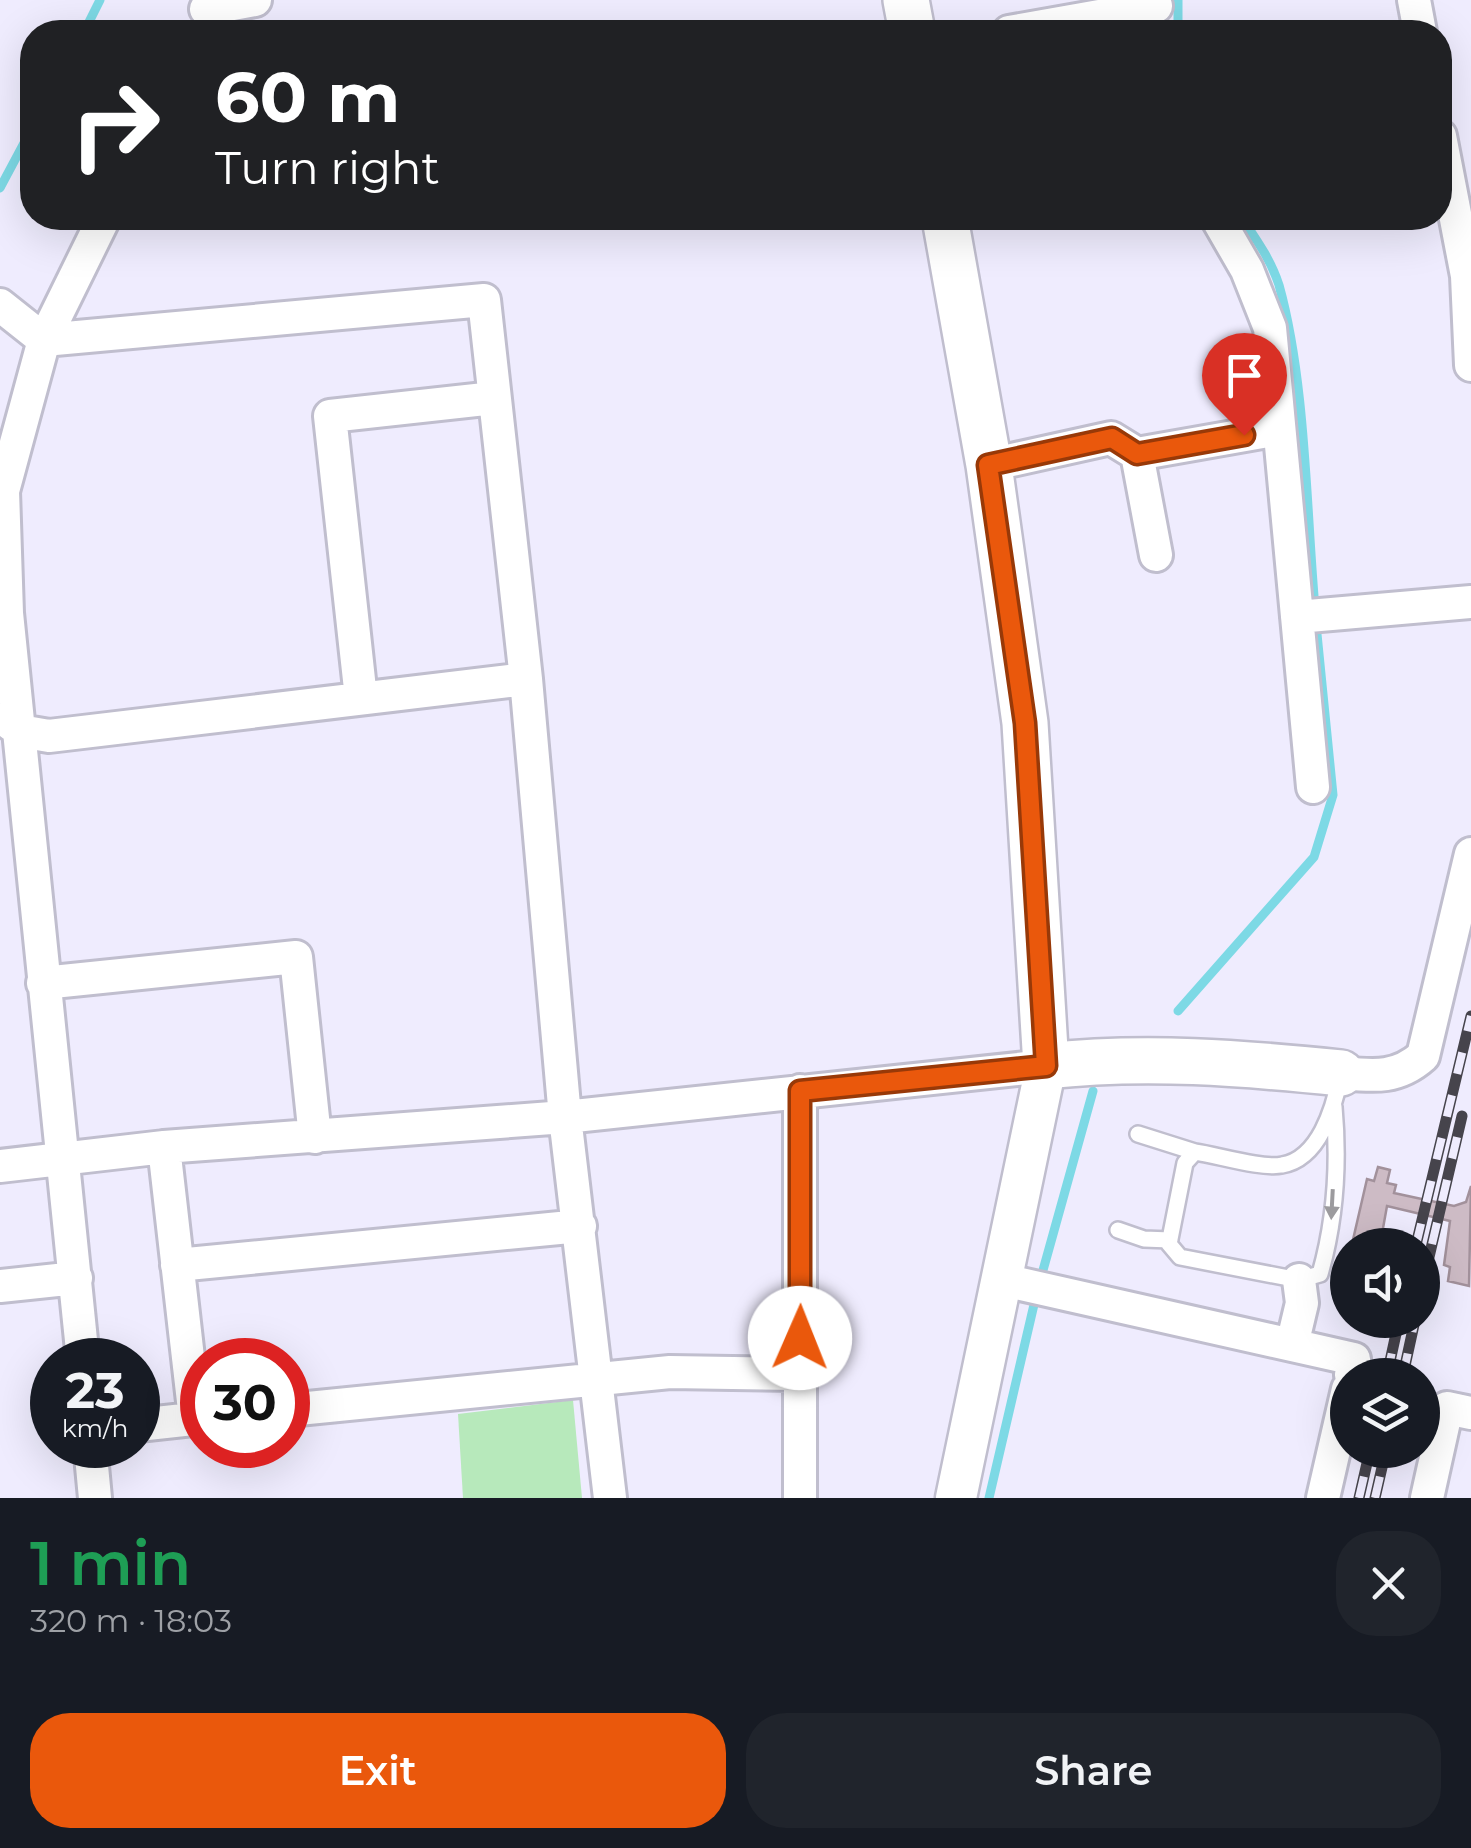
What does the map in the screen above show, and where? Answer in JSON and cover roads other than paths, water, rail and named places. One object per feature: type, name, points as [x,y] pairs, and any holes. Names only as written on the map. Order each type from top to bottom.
[{"type":"main road","points":[[947,230],[988,465],[1025,723],[1046,1066],[1111,1059],[1206,1060],[1338,1090]]},
{"type":"street","points":[[204,14],[255,0]]},
{"type":"street","points":[[1102,20],[1157,13]]},
{"type":"street","points":[[1452,198],[1467,276],[1471,365]]},
{"type":"street","points":[[81,1338],[43,982],[10,724],[3,491],[44,340],[98,230]]},
{"type":"street","points":[[1225,230],[1247,270],[1270,328],[1313,787]]},
{"type":"street","points":[[0,305],[44,340],[484,300],[526,679],[566,1117],[610,1498]]},
{"type":"street","points":[[361,698],[330,416],[494,398]]},
{"type":"street","points":[[988,465],[1112,438],[1137,454],[1279,429]]},
{"type":"street","points":[[1137,454],[1156,556]]},
{"type":"street","points":[[1297,617],[1471,602]]},
{"type":"street","points":[[10,724],[48,736],[526,679]]},
{"type":"street","points":[[1338,1090],[1405,1071],[1423,1056],[1471,854]]},
{"type":"street","points":[[43,982],[296,958],[315,1137]]},
{"type":"street","points":[[0,1166],[164,1147],[566,1117],[1046,1066],[1012,1282],[956,1498]]},
{"type":"street","points":[[800,1091],[800,1498]]},
{"type":"street","points":[[164,1147],[187,1338]]},
{"type":"street","points":[[177,1265],[580,1226]]},
{"type":"street","points":[[0,1286],[76,1278]]},
{"type":"street","points":[[1292,1345],[1302,1303],[1298,1280]]},
{"type":"street","points":[[1012,1282],[1350,1358]]},
{"type":"street","points":[[310,1408],[670,1372],[800,1374]]},
{"type":"street","points":[[1427,1498],[1447,1408],[1471,1413]]},
{"type":"street","points":[[1323,1498],[1330,1467]]},
{"type":"street","points":[[92,1468],[95,1498]]},
{"type":"lane","points":[[1195,1152],[1186,1163],[1170,1240],[1180,1257],[1298,1280],[1320,1274],[1332,1232],[1330,1203],[1338,1152],[1338,1090]]},
{"type":"lane","points":[[1138,1134],[1195,1152],[1281,1166],[1305,1155],[1338,1090]]},
{"type":"lane","points":[[1118,1230],[1170,1240]]},
{"type":"waterway","points":[[90,20],[100,0]]},
{"type":"waterway","points":[[1178,0],[1178,20]]},
{"type":"waterway","points":[[0,188],[20,150]]},
{"type":"waterway","points":[[1250,230],[1279,285],[1295,362],[1315,608]]},
{"type":"waterway","points":[[1178,1011],[1314,857],[1333,795],[1316,624]]},
{"type":"waterway","points":[[1040,1281],[1093,1091]]},
{"type":"waterway","points":[[989,1498],[1036,1296]]},
{"type":"railway","points":[[1420,1228],[1471,1016]]},
{"type":"railway","points":[[1436,1228],[1462,1116]]},
{"type":"railway","points":[[1391,1358],[1395,1338]]},
{"type":"railway","points":[[1407,1358],[1411,1338]]},
{"type":"railway","points":[[1359,1498],[1366,1468]]},
{"type":"railway","points":[[1375,1498],[1382,1468]]}]
